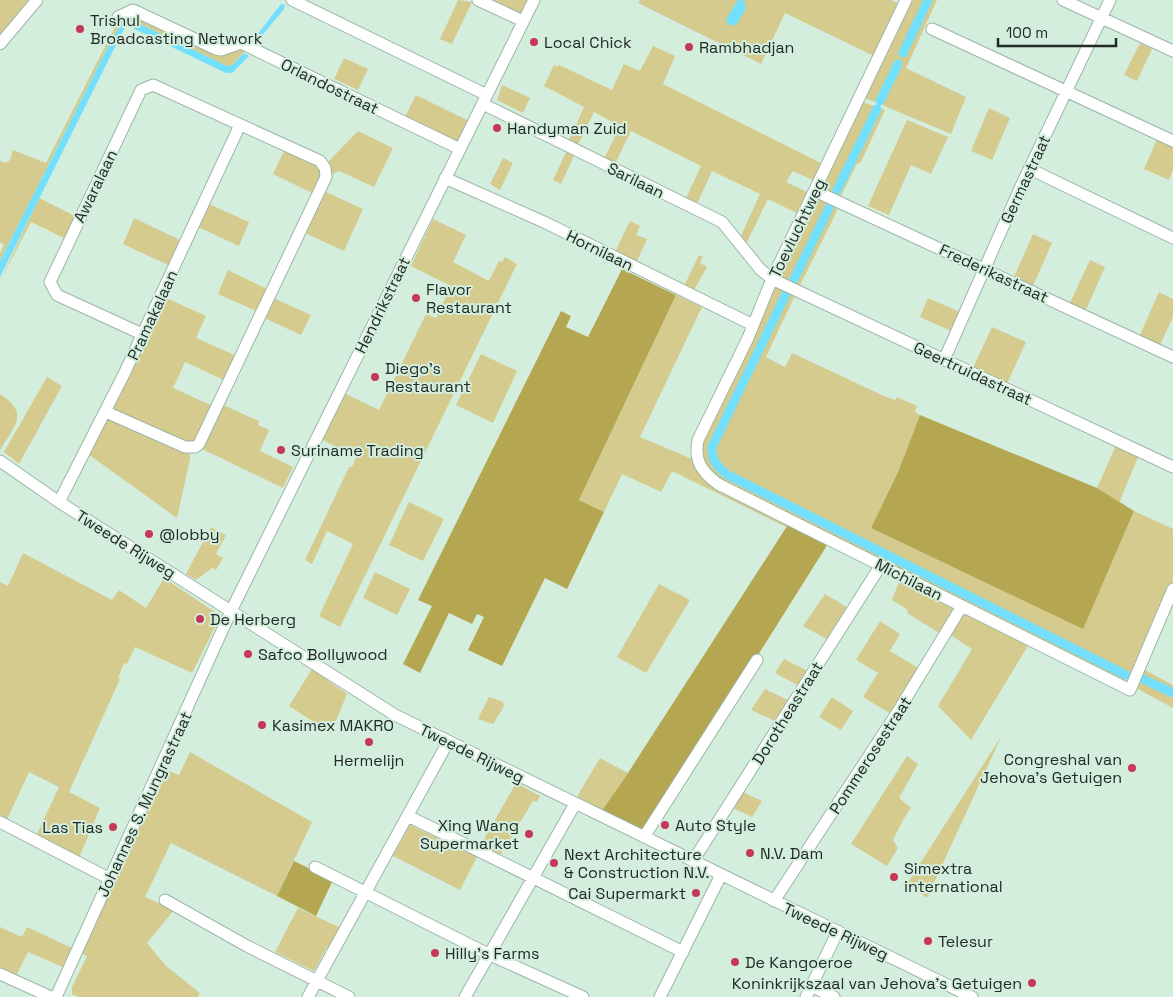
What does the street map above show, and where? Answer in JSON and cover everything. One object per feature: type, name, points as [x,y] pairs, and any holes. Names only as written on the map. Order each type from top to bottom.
[{"type":"street","points":[[0,44],[37,0]]},
{"type":"street","name":"Sarilaan","points":[[292,0],[722,222],[760,269],[772,279]]},
{"type":"street","points":[[478,0],[523,22]]},
{"type":"street","name":"Hendrikstraat","points":[[232,611],[534,0]]},
{"type":"street","name":"Toevluchtweg","points":[[697,458],[698,440],[753,325],[772,279],[906,0]]},
{"type":"street","points":[[1063,0],[1173,52]]},
{"type":"street","name":"Germastraat","points":[[944,360],[1030,169],[1110,0]]},
{"type":"street","name":"Orlandostraat","points":[[118,17],[133,10],[221,50],[241,43],[460,149]]},
{"type":"street","points":[[932,29],[1173,141]]},
{"type":"street","name":"Awaralaan","points":[[142,334],[57,295],[50,282],[51,276],[144,88],[157,85],[240,125]]},
{"type":"street","points":[[106,412],[185,447],[199,444],[325,181],[325,168],[320,161],[240,125]]},
{"type":"street","name":"Pramakalaan","points":[[59,502],[106,412],[240,125]]},
{"type":"street","points":[[1030,169],[1173,238]]},
{"type":"street","name":"Hornilaan","points":[[445,178],[544,222],[753,325]]},
{"type":"street","name":"Frederikastraat","points":[[815,191],[1173,356]]},
{"type":"street","name":"Geertruidastraat","points":[[772,279],[1173,467]]},
{"type":"street","name":"Michilaan","points":[[697,458],[699,467],[718,484],[1130,690],[1173,589]]},
{"type":"street","name":"Tweede Rijweg","points":[[0,461],[59,502],[395,715],[972,997]]},
{"type":"street","name":"Dorotheastraat","points":[[693,861],[881,565]]},
{"type":"street","name":"Pommerosestraat","points":[[774,901],[897,713],[962,606]]},
{"type":"street","name":"Johannes S. Mungrastraat","points":[[56,997],[232,611]]},
{"type":"street","points":[[644,837],[757,660]]},
{"type":"street","points":[[308,997],[448,742]]},
{"type":"street","points":[[465,997],[575,804]]},
{"type":"street","points":[[408,816],[682,952]]},
{"type":"street","points":[[0,822],[110,879]]},
{"type":"street","points":[[315,867],[488,954],[583,997]]},
{"type":"street","points":[[660,997],[721,875]]},
{"type":"street","points":[[165,900],[247,946],[350,997]]},
{"type":"street","points":[[806,997],[838,932]]},
{"type":"street","points":[[0,974],[51,997]]},
{"type":"street","points":[[812,986],[834,997]]},
{"type":"shaded area","points":[[0,0],[33,0],[0,39]]},
{"type":"shaded area","points":[[458,0],[472,2],[452,44],[440,39]]},
{"type":"shaded area","points":[[484,0],[531,0],[523,16]]},
{"type":"shaded area","points":[[640,0],[891,0],[899,4],[874,56],[785,13],[761,64],[638,3]]},
{"type":"shaded area","points":[[909,0],[937,0],[906,68],[966,97],[951,134],[863,97]]},
{"type":"shaded area","points":[[130,12],[213,50],[240,45],[247,49],[232,65],[227,66],[130,19],[114,35],[0,261],[0,253],[4,245],[0,242],[0,161],[6,163],[10,160],[13,150],[46,163],[116,25]]},
{"type":"shaded area","points":[[1140,43],[1152,49],[1137,81],[1124,75]]},
{"type":"shaded area","points":[[653,46],[675,56],[663,84],[823,164],[815,181],[793,171],[786,182],[809,193],[799,214],[768,199],[745,246],[740,238],[760,194],[712,171],[696,206],[685,200],[701,166],[631,131],[614,166],[603,161],[620,126],[594,112],[577,147],[568,142],[584,107],[544,86],[554,65],[557,67],[559,65],[612,90],[624,64],[640,71]]},
{"type":"shaded area","points":[[344,58],[368,69],[358,90],[334,79]]},
{"type":"shaded area","points":[[502,85],[530,98],[523,113],[497,100]]},
{"type":"shaded area","points":[[416,95],[469,121],[458,143],[404,119]]},
{"type":"shaded area","points":[[863,102],[885,110],[861,162],[856,165],[840,198],[825,189],[823,182]]},
{"type":"shaded area","points":[[989,108],[1010,118],[992,160],[971,151]]},
{"type":"shaded area","points":[[907,120],[948,137],[931,174],[911,165],[889,215],[868,206]]},
{"type":"shaded area","points":[[358,131],[393,148],[374,187],[339,171],[331,175],[328,162]]},
{"type":"shaded area","points":[[1158,137],[1173,144],[1173,170],[1169,180],[1144,169]]},
{"type":"shaded area","points":[[286,147],[323,169],[316,195],[273,174]]},
{"type":"shaded area","points":[[567,150],[575,154],[561,184],[553,180]]},
{"type":"shaded area","points":[[503,158],[513,163],[500,190],[490,184]]},
{"type":"shaded area","points":[[324,191],[363,209],[344,251],[305,233]]},
{"type":"shaded area","points":[[39,198],[77,217],[66,239],[31,222],[0,281]]},
{"type":"shaded area","points":[[822,198],[836,205],[837,211],[799,286],[779,278],[778,273],[815,200]]},
{"type":"shaded area","points":[[207,203],[249,222],[239,246],[196,226]]},
{"type":"shaded area","points":[[134,218],[182,241],[170,266],[123,244]]},
{"type":"shaded area","points":[[433,219],[466,235],[453,262],[489,281],[499,261],[502,262],[505,257],[517,264],[340,627],[319,616],[353,544],[327,531],[312,564],[305,560],[349,467],[352,467],[356,457],[319,438],[342,392],[379,410],[426,314],[436,318],[451,286],[411,266]]},
{"type":"shaded area","points":[[630,221],[640,226],[636,235],[647,239],[636,263],[614,254]]},
{"type":"shaded area","points":[[1033,234],[1052,243],[1032,288],[1013,279]]},
{"type":"shaded area","points":[[699,255],[703,257],[700,263],[707,267],[693,292],[683,288]]},
{"type":"shaded area","points":[[1090,260],[1105,267],[1085,312],[1069,305]]},
{"type":"shaded area","points":[[622,269],[676,295],[579,500],[604,512],[567,589],[545,578],[502,666],[468,650],[484,617],[477,614],[472,624],[449,613],[420,673],[403,664],[432,606],[418,600],[561,311],[571,316],[566,327],[588,337]]},
{"type":"shaded area","points":[[228,270],[267,289],[256,311],[218,294]]},
{"type":"shaded area","points":[[774,285],[796,293],[766,357],[785,367],[792,353],[884,396],[895,400],[897,397],[917,406],[915,412],[920,415],[898,472],[871,528],[1083,628],[1134,511],[1173,529],[1173,581],[1133,674],[1124,681],[712,476],[700,453],[701,444]]},
{"type":"shaded area","points":[[1159,292],[1173,299],[1173,317],[1159,347],[1139,337]]},
{"type":"shaded area","points":[[676,295],[702,307],[640,437],[692,459],[701,476],[789,523],[786,527],[672,471],[661,492],[622,474],[604,512],[579,500]]},
{"type":"shaded area","points":[[162,296],[206,316],[196,338],[239,357],[228,382],[185,362],[173,388],[215,407],[202,435],[189,444],[115,410],[113,407]]},
{"type":"shaded area","points":[[273,298],[311,315],[301,335],[264,318]]},
{"type":"shaded area","points":[[928,298],[960,312],[951,331],[920,317]]},
{"type":"shaded area","points":[[992,327],[1026,342],[1006,386],[972,370]]},
{"type":"shaded area","points":[[481,354],[517,371],[493,423],[456,405]]},
{"type":"shaded area","points":[[47,377],[62,386],[19,464],[4,452]]},
{"type":"shaded area","points":[[0,394],[15,408],[17,420],[15,427],[0,450]]},
{"type":"shaded area","points":[[223,405],[259,421],[258,425],[269,430],[260,451],[293,467],[283,488],[200,448]]},
{"type":"shaded area","points":[[920,415],[1097,488],[1134,511],[1083,629],[871,528],[898,472]]},
{"type":"shaded area","points":[[109,418],[189,450],[190,459],[177,518],[88,454],[105,419]]},
{"type":"shaded area","points":[[1116,445],[1139,455],[1119,503],[1097,488]]},
{"type":"shaded area","points":[[409,502],[444,519],[423,561],[389,545]]},
{"type":"shaded area","points":[[789,523],[827,542],[826,547],[648,830],[644,832],[601,812],[628,773]]},
{"type":"shaded area","points":[[211,527],[226,535],[216,554],[223,558],[216,570],[212,568],[196,580],[186,574]]},
{"type":"shaded area","points":[[23,553],[112,600],[119,590],[146,608],[164,578],[218,614],[217,623],[192,673],[135,647],[127,664],[124,663],[118,678],[120,679],[69,792],[100,808],[78,860],[35,838],[59,787],[29,772],[6,822],[0,819],[0,582],[8,586]]},
{"type":"shaded area","points":[[375,572],[410,589],[397,615],[363,598]]},
{"type":"shaded area","points":[[900,579],[952,606],[953,614],[941,634],[907,613],[908,610],[892,600]]},
{"type":"shaded area","points":[[659,584],[690,600],[646,673],[617,657]]},
{"type":"shaded area","points":[[825,594],[850,609],[830,641],[803,626]]},
{"type":"shaded area","points":[[1173,594],[1173,606],[1145,670],[1173,685],[1173,708],[1136,688]]},
{"type":"shaded area","points":[[963,611],[1029,644],[971,740],[938,706],[972,649],[949,634]]},
{"type":"shaded area","points":[[880,621],[900,634],[890,651],[920,669],[891,714],[863,697],[878,673],[856,660]]},
{"type":"shaded area","points":[[784,659],[810,672],[801,687],[775,673]]},
{"type":"shaded area","points":[[312,669],[347,694],[331,733],[289,706]]},
{"type":"shaded area","points":[[765,689],[790,701],[777,722],[751,710]]},
{"type":"shaded area","points":[[489,697],[503,702],[504,706],[493,724],[478,719]]},
{"type":"shaded area","points":[[832,697],[853,711],[841,730],[819,717]]},
{"type":"shaded area","points":[[1002,735],[927,898],[907,884]]},
{"type":"shaded area","points":[[190,752],[312,822],[277,896],[171,843],[145,897],[174,910],[147,943],[166,966],[200,993],[198,997],[78,997],[72,994],[72,987],[87,956],[81,953],[164,769],[179,775]]},
{"type":"shaded area","points":[[907,756],[918,764],[899,798],[911,808],[893,840],[898,848],[887,866],[851,844]]},
{"type":"shaded area","points":[[600,758],[628,773],[601,812],[578,799],[578,795]]},
{"type":"shaded area","points":[[516,783],[540,796],[537,802],[533,801],[498,859],[481,850],[482,843]]},
{"type":"shaded area","points":[[743,792],[762,801],[752,817],[733,808]]},
{"type":"shaded area","points":[[410,825],[477,857],[460,890],[393,856]]},
{"type":"shaded area","points":[[294,861],[333,880],[316,916],[277,896]]},
{"type":"shaded area","points":[[298,908],[343,929],[332,949],[327,947],[314,971],[275,952]]},
{"type":"shaded area","points":[[0,927],[22,937],[27,927],[74,949],[65,968],[28,952],[15,978],[0,971]]},
{"type":"water","points":[[738,0],[744,0],[746,8],[737,24],[729,26],[726,19]]},
{"type":"water","points":[[281,4],[285,5],[284,9],[256,43],[254,39]]},
{"type":"water","points":[[130,19],[227,66],[232,65],[244,53],[249,56],[232,73],[226,73],[126,25],[0,277],[0,261],[114,35],[120,26]]},
{"type":"waterway","points":[[903,53],[928,0]]},
{"type":"waterway","points":[[880,101],[898,64]]},
{"type":"waterway","points":[[837,190],[877,109]]},
{"type":"waterway","points":[[793,281],[829,208]]},
{"type":"waterway","points":[[786,294],[712,447],[715,462],[720,468],[726,474],[1126,675]]},
{"type":"waterway","points":[[1143,679],[1173,693]]},
{"type":"place","name":"Trishul Broadcasting Network","points":[[80,29]]},
{"type":"place","name":"Local Chick","points":[[534,42]]},
{"type":"place","name":"Rambhadjan","points":[[689,47]]},
{"type":"place","name":"Handyman Zuid","points":[[497,128]]},
{"type":"place","name":"Flavor Restaurant","points":[[416,298]]},
{"type":"place","name":"Diego's Restaurant","points":[[375,377]]},
{"type":"place","name":"Suriname Trading","points":[[281,450]]},
{"type":"place","name":"@lobby","points":[[149,534]]},
{"type":"place","name":"De Herberg","points":[[200,619]]},
{"type":"place","name":"Safco Bollywood","points":[[248,654]]},
{"type":"place","name":"Kasimex MAKRO","points":[[262,725]]},
{"type":"place","name":"Hermelijn","points":[[369,742]]},
{"type":"place","name":"Congreshal van Jehova's Getuigen","points":[[1132,768]]},
{"type":"place","name":"Auto Style","points":[[665,825]]},
{"type":"place","name":"Las Tias","points":[[113,827]]},
{"type":"place","name":"Xing Wang Supermarket","points":[[529,834]]},
{"type":"place","name":"N.V. Dam","points":[[750,853]]},
{"type":"place","name":"Next Architecture & Construction N.V.","points":[[554,863]]},
{"type":"place","name":"Simextra international","points":[[894,877]]},
{"type":"place","name":"Cai Supermarkt","points":[[696,893]]},
{"type":"place","name":"Telesur","points":[[928,941]]},
{"type":"place","name":"Hilly's Farms","points":[[435,953]]},
{"type":"place","name":"De Kangoeroe","points":[[735,962]]},
{"type":"place","name":"Koninkrijkszaal van Jehova's Getuigen","points":[[1032,983]]}]
